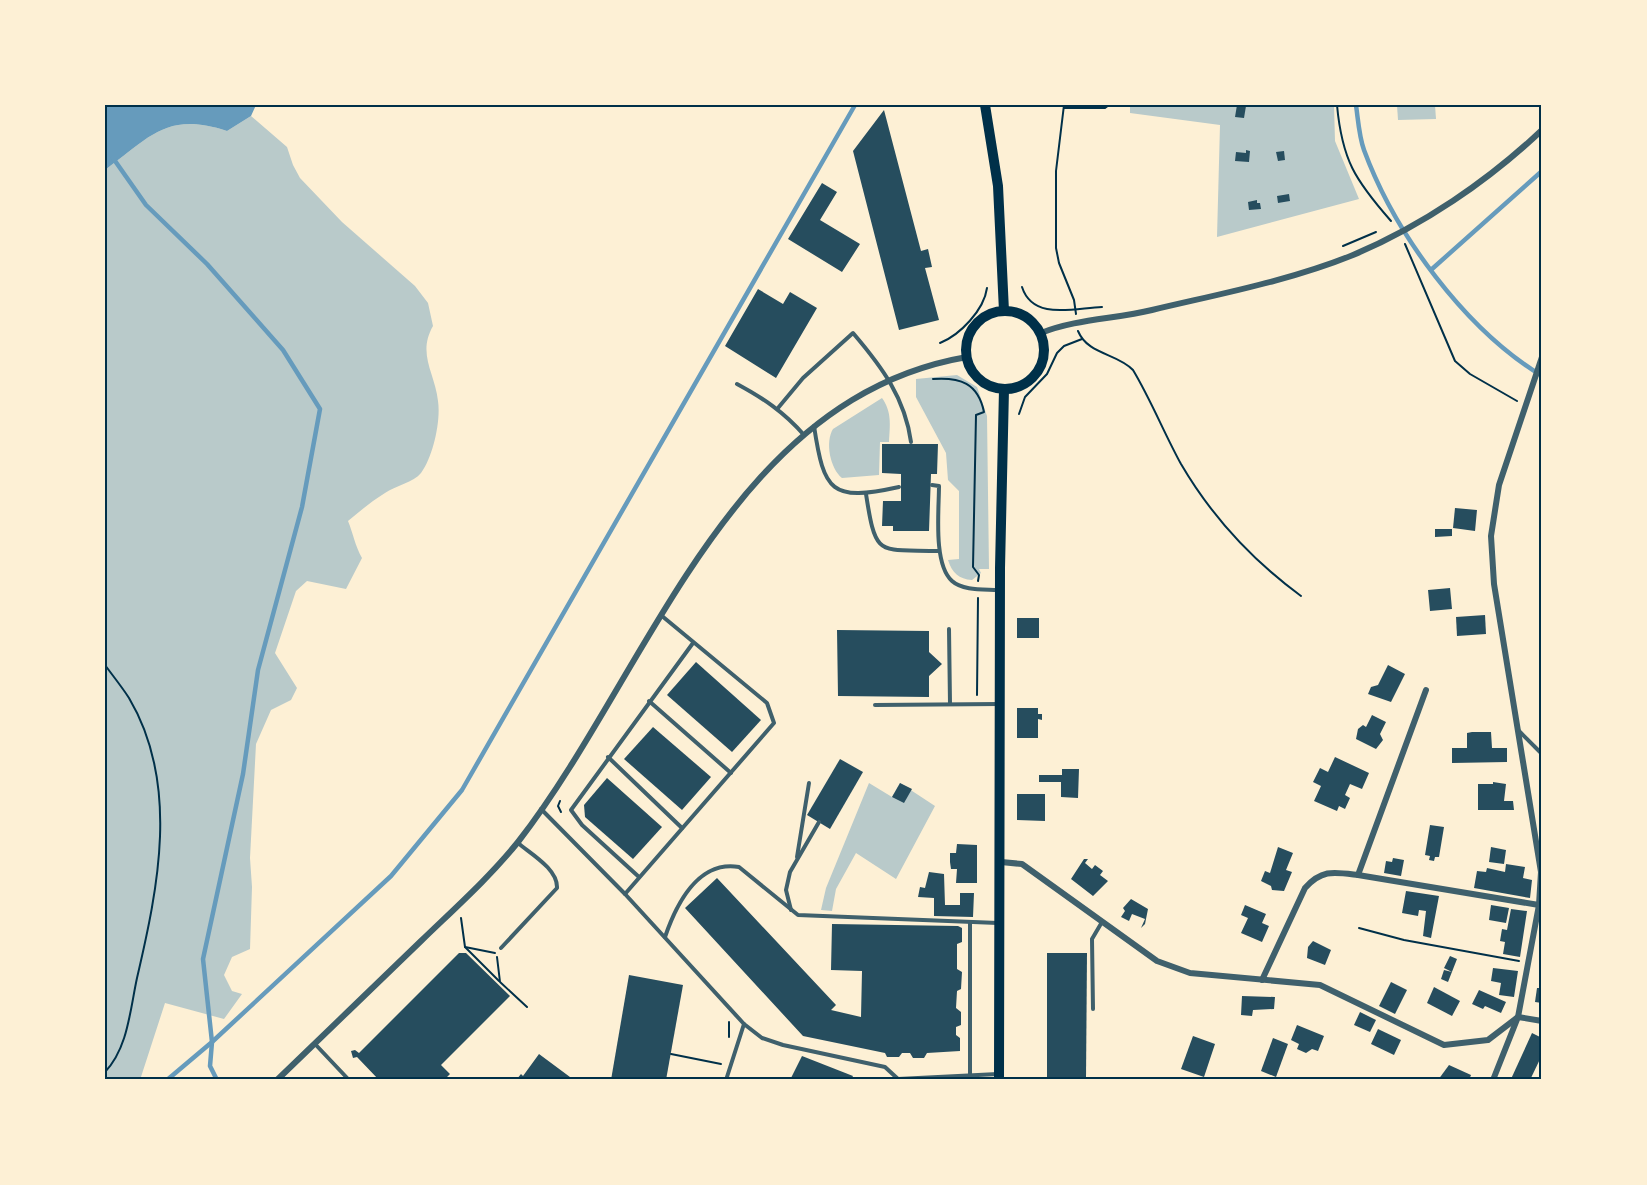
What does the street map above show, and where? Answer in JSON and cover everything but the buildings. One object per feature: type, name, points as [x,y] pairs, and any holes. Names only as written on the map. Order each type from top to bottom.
[{"type":"main road","points":[[985,105],[998,186],[1004,311]]},
{"type":"main road","points":[[1004,311],[1027,318],[1041,333],[1044,354],[1039,370],[1024,385],[1004,389],[981,381],[973,372],[967,357],[968,340],[975,325],[988,315],[1004,311]]},
{"type":"main road","points":[[999,1077],[1001,862],[999,704],[1004,389]]},
{"type":"street","points":[[1041,333],[1076,323],[1148,311],[1281,279],[1353,254],[1457,198],[1498,168],[1542,130]]},
{"type":"street","points":[[277,1080],[456,907],[517,842],[562,781],[714,535],[772,464],[814,426],[848,402],[889,379],[924,366],[967,357]]},
{"type":"street","points":[[1493,1080],[1518,1017],[1539,905],[1541,872],[1494,584],[1491,536],[1499,485],[1542,357]]},
{"type":"street","points":[[1358,875],[1426,690]]},
{"type":"street","points":[[1001,862],[1022,864],[1157,961],[1190,973],[1320,985],[1444,1045],[1488,1040],[1518,1017],[1542,1021]]},
{"type":"street","points":[[1262,980],[1305,888],[1315,877],[1333,872],[1539,905]]},
{"type":"lane","points":[[778,408],[803,378],[853,333],[889,379],[903,407],[910,442]]},
{"type":"lane","points":[[737,384],[778,408],[804,435]]},
{"type":"lane","points":[[814,426],[820,466],[827,481],[844,493],[866,494],[899,487]]},
{"type":"lane","points":[[932,485],[939,486],[939,551],[945,569],[953,582],[1000,590]]},
{"type":"lane","points":[[866,494],[872,531],[878,544],[889,549],[939,551]]},
{"type":"lane","points":[[625,894],[771,730],[774,723],[772,710],[767,703],[662,616]]},
{"type":"lane","points":[[949,629],[950,704]]},
{"type":"lane","points":[[639,877],[582,825],[571,810],[693,643]]},
{"type":"lane","points":[[649,701],[731,773]]},
{"type":"lane","points":[[874,705],[999,704]]},
{"type":"lane","points":[[1518,729],[1542,754]]},
{"type":"lane","points":[[608,758],[682,828]]},
{"type":"lane","points":[[797,861],[809,783]]},
{"type":"lane","points":[[540,809],[625,894],[744,1024],[762,1038],[783,1045],[885,1067],[898,1079],[999,1077]]},
{"type":"lane","points":[[792,910],[786,890],[797,861],[819,822]]},
{"type":"lane","points":[[501,948],[557,888],[558,881],[553,873],[517,842]]},
{"type":"lane","points":[[664,937],[682,895],[718,866],[739,867],[798,915],[1000,922]]},
{"type":"lane","points":[[970,922],[970,1077]]},
{"type":"lane","points":[[1093,1010],[1092,939],[1102,922]]},
{"type":"lane","points":[[726,1080],[744,1024]]},
{"type":"lane","points":[[315,1043],[349,1080]]},
{"type":"path","points":[[1109,105],[1105,108],[1064,106],[1056,171],[1056,248],[1082,339],[1091,348],[1121,359],[1133,370],[1180,461],[1212,511],[1260,564],[1301,596]]},
{"type":"path","points":[[1337,105],[1341,141],[1362,189],[1390,223],[1398,221]]},
{"type":"path","points":[[1336,249],[1382,229]]},
{"type":"path","points":[[1405,244],[1455,361],[1470,374],[1526,406]]},
{"type":"path","points":[[1022,287],[1032,304],[1043,310],[1109,307]]},
{"type":"path","points":[[940,344],[956,334],[981,307],[987,288]]},
{"type":"path","points":[[1019,414],[1025,397],[1047,374],[1057,353],[1064,346],[1082,339]]},
{"type":"path","points":[[931,380],[962,380],[973,387],[984,412],[976,414],[973,567],[979,575],[977,704]]},
{"type":"path","points":[[105,665],[130,699],[149,745],[158,783],[161,816],[156,885],[145,946],[123,1041],[116,1060],[105,1071]]},
{"type":"path","points":[[456,907],[463,922],[465,947],[527,1007]]},
{"type":"path","points":[[1359,928],[1404,940],[1528,962]]},
{"type":"path","points":[[465,947],[497,954],[501,983]]},
{"type":"path","points":[[671,1054],[721,1064]]},
{"type":"shaded area","points":[[1130,105],[1334,105],[1335,141],[1359,199],[1217,237],[1220,125],[1130,113]]},
{"type":"shaded area","points":[[1397,105],[1435,105],[1436,119],[1398,120]]},
{"type":"shaded area","points":[[251,116],[287,147],[300,178],[342,222],[415,286],[428,303],[433,326],[428,336],[427,355],[438,401],[437,428],[429,458],[421,473],[414,479],[389,490],[348,521],[362,558],[346,589],[307,581],[296,591],[275,653],[297,688],[291,700],[271,710],[256,744],[250,858],[252,887],[250,949],[232,957],[224,975],[232,991],[242,994],[224,1019],[165,1003],[140,1080],[105,1080],[105,170],[160,131],[189,124],[227,131]]},
{"type":"shaded area","points":[[957,375],[977,387],[987,416],[989,569],[979,569],[981,573],[972,580],[957,575],[948,560],[959,559],[959,491],[948,480],[946,453],[916,397],[916,379]]},
{"type":"shaded area","points":[[882,398],[889,414],[890,430],[889,442],[880,442],[879,475],[842,478],[834,468],[830,455],[829,441],[833,429]]},
{"type":"shaded area","points":[[869,783],[892,797],[900,783],[935,806],[896,879],[856,853],[836,889],[832,911],[821,910],[826,888]]},
{"type":"water","points":[[105,105],[256,105],[251,116],[227,131],[189,124],[160,131],[105,170]]},
{"type":"waterway","points":[[167,1080],[212,1042],[391,876],[462,790],[855,105]]},
{"type":"waterway","points":[[1356,105],[1364,150],[1377,182],[1414,246],[1436,277],[1486,333],[1542,376]]},
{"type":"waterway","points":[[113,158],[146,205],[207,264],[283,350],[320,409],[302,507],[258,670],[243,774],[203,959],[212,1042],[210,1066],[217,1080]]},
{"type":"waterway","points":[[1432,269],[1542,171]]}]
